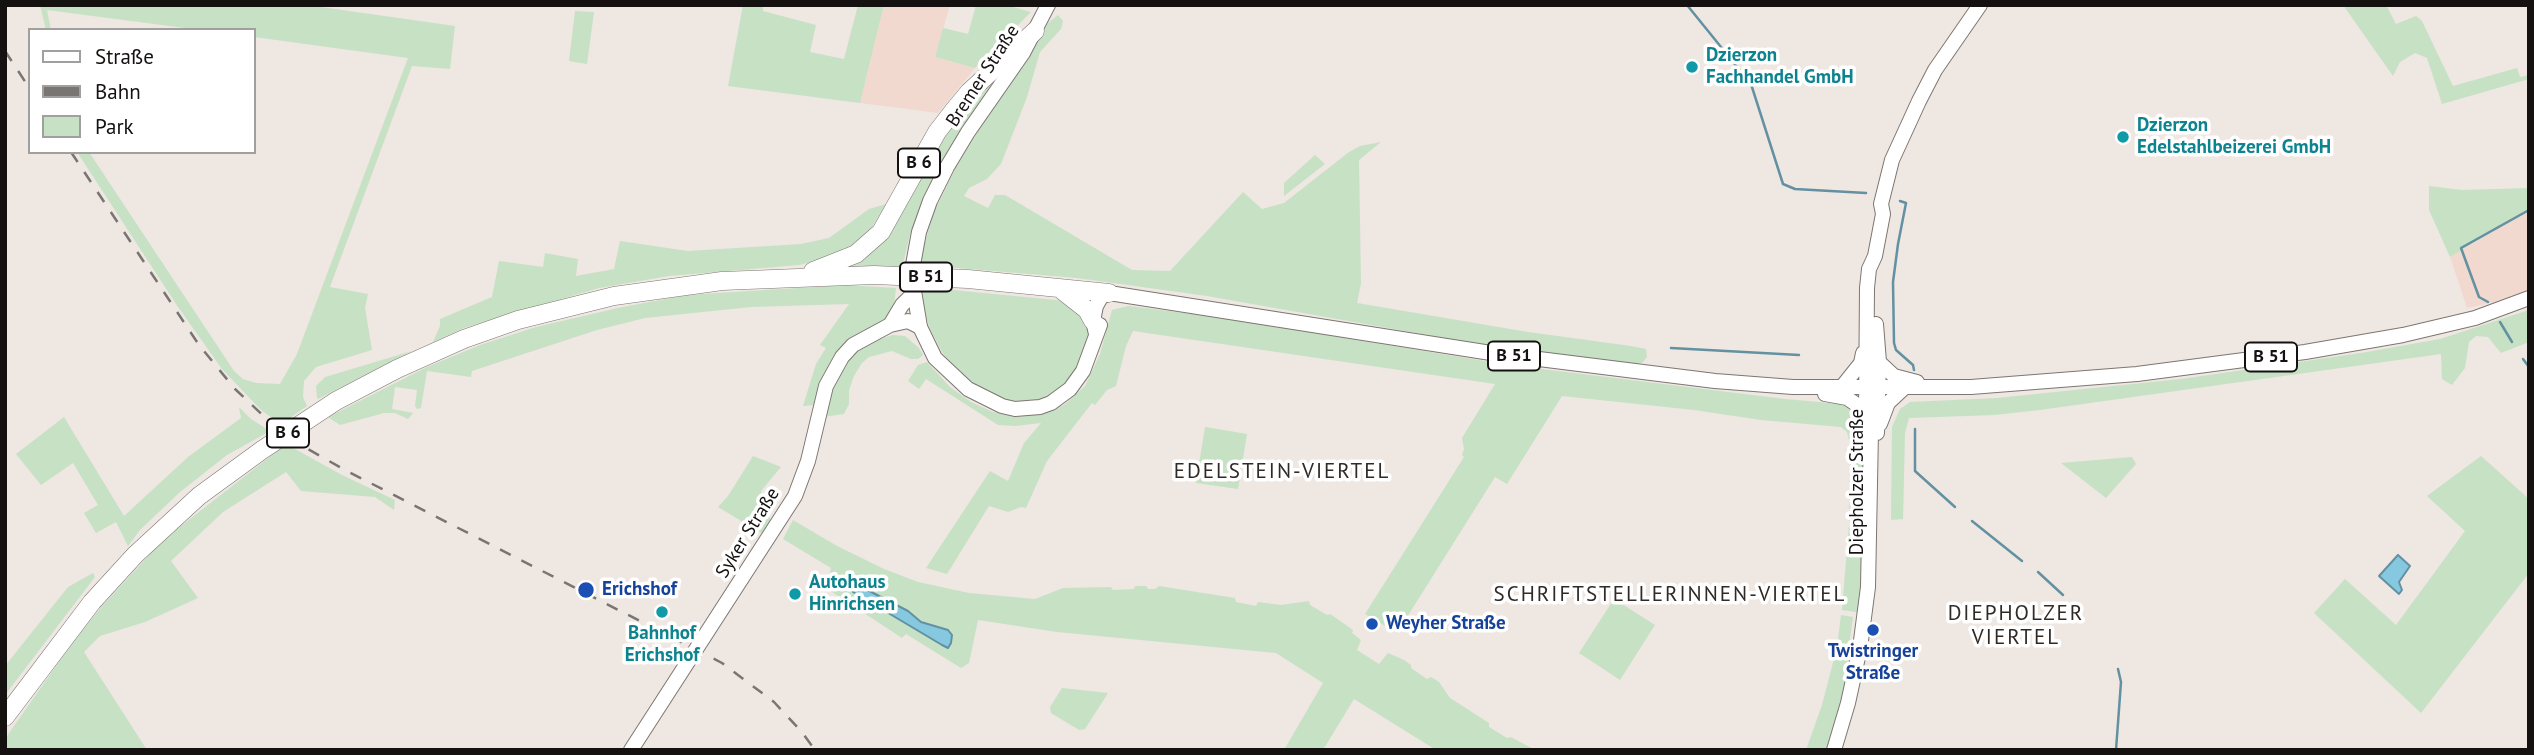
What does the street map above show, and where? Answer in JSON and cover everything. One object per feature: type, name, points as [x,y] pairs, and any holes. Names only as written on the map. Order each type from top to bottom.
[{"type":"highway","name":"B 6","points":[[5,717],[92,601],[135,555],[199,496],[336,401],[397,369],[464,339],[518,320],[614,296],[696,284],[796,276],[844,260],[871,243],[890,220],[937,132],[954,110],[979,83],[1035,32]]},
{"type":"highway","name":"B 51","points":[[796,276],[874,275],[1057,286],[1109,293]]},
{"type":"highway","points":[[1057,286],[1087,310],[1094,327]]},
{"type":"main road","name":"Bremer Straße","points":[[920,327],[913,265],[919,232],[930,201],[947,167],[1035,32],[1048,5]]},
{"type":"main road","name":"Diepholzer Straße","points":[[1834,750],[1866,654],[1875,588],[1878,541],[1877,431],[1867,345],[1869,269],[1875,256],[1883,214],[1888,206],[1905,135],[1935,70],[1980,5]]},
{"type":"main road","name":"Diepholzer Straße","points":[[1848,704],[1860,648],[1868,587],[1871,432],[1866,411],[1879,362],[1875,256]]},
{"type":"main road","name":"Syker Straße","points":[[631,750],[795,496],[808,461],[826,386],[837,364],[853,345],[890,325],[914,291]]},
{"type":"main road","name":"B 6","points":[[920,327],[933,355],[954,378],[984,399],[1002,406],[1028,410],[1051,403],[1070,389],[1083,371],[1098,301],[1109,293]]},
{"type":"main road","name":"B 51","points":[[1109,293],[1602,368],[1715,382],[1841,388],[2007,386],[2269,358],[2403,335],[2475,318],[2529,298]]},
{"type":"main road","points":[[890,325],[904,321],[920,327]]},
{"type":"main road","name":"Syker Straße","points":[[876,334],[920,327]]},
{"type":"main road","points":[[1841,388],[1861,363],[1867,345]]},
{"type":"main road","points":[[1879,362],[1894,376],[1916,381],[1923,388]]},
{"type":"main road","name":"B 51","points":[[1793,387],[1847,398],[1866,411]]},
{"type":"main road","points":[[1877,431],[1885,409],[1903,388]]},
{"type":"shaded area","points":[[884,5],[950,5],[935,57],[975,68],[938,113],[860,103]]},
{"type":"shaded area","points":[[2529,209],[2529,290],[2501,301],[2467,308],[2450,257]]},
{"type":"green space","points":[[40,5],[307,5],[455,26],[450,69],[412,66],[330,287],[368,294],[365,308],[372,350],[316,367],[304,381],[303,397],[307,406],[281,424],[261,410],[222,369],[178,307],[78,154],[90,154],[234,371],[243,379],[256,383],[280,384],[297,354],[408,58],[256,37],[256,28],[185,28],[47,10],[51,28],[46,28]]},
{"type":"green space","points":[[743,5],[763,5],[763,11],[816,25],[810,52],[844,59],[858,5],[884,5],[860,103],[728,86]]},
{"type":"green space","points":[[976,5],[1006,5],[1031,12],[975,68],[935,57],[943,28],[968,34]]},
{"type":"green space","points":[[2343,5],[2386,5],[2396,24],[2416,16],[2422,21],[2453,86],[2517,68],[2520,77],[2529,75],[2529,79],[2442,104],[2427,58],[2415,53],[2400,62],[2393,76]]},
{"type":"green space","points":[[575,11],[594,12],[587,64],[569,61]]},
{"type":"green space","points":[[1058,15],[1063,21],[1061,29],[1040,52],[1027,97],[1001,164],[987,179],[969,188],[964,196],[988,208],[995,195],[1005,195],[1132,270],[1170,271],[1243,192],[1262,209],[1284,203],[1349,152],[1360,146],[1381,142],[1359,160],[1361,283],[1357,303],[1528,332],[1631,346],[1646,349],[1647,357],[1642,363],[1625,364],[1473,343],[1207,296],[1077,278],[921,265],[921,255],[934,212],[956,167],[1048,23]]},
{"type":"green space","points":[[1013,58],[955,140],[928,188],[910,235],[902,268],[833,268],[851,261],[949,123]]},
{"type":"green space","points":[[1315,155],[1325,164],[1284,196],[1284,183]]},
{"type":"green space","points":[[2429,186],[2462,190],[2529,188],[2529,209],[2450,257],[2429,210]]},
{"type":"green space","points":[[886,204],[863,242],[844,254],[799,265],[669,276],[599,288],[464,328],[433,342],[440,319],[492,297],[499,261],[543,267],[545,253],[578,259],[576,276],[614,269],[620,241],[688,251],[801,244],[829,238],[869,209]]},
{"type":"green space","points":[[845,285],[896,288],[894,306],[884,321],[859,333],[839,351],[824,375],[814,405],[803,406],[816,364],[826,348],[820,345],[849,304],[751,307],[645,318],[597,330],[472,371],[471,377],[427,371],[421,408],[417,409],[415,406],[417,390],[395,387],[392,409],[413,413],[408,419],[395,413],[384,413],[340,425],[328,417],[427,367],[480,345],[536,327],[686,295]]},
{"type":"green space","points":[[922,287],[1066,301],[1087,323],[1089,335],[1085,352],[1075,373],[1059,390],[1038,401],[1022,404],[1004,401],[973,385],[956,370],[942,352],[930,329],[922,305]]},
{"type":"green space","points":[[1128,306],[1217,317],[1509,365],[1841,404],[1852,411],[1863,424],[1867,445],[1862,613],[1842,610],[1849,524],[1850,445],[1847,432],[1841,427],[1562,396],[1507,484],[1495,477],[1397,633],[1365,614],[1464,457],[1462,438],[1495,384],[1133,331],[1126,346],[1116,386],[1107,390],[1095,405],[1092,403],[1047,461],[1026,508],[1008,512],[989,506],[947,574],[926,568],[990,471],[1008,481],[1024,443],[1041,423],[998,425],[926,379],[919,389],[908,381],[918,365],[927,362],[950,387],[971,402],[993,412],[1016,417],[1044,413],[1064,405],[1085,386],[1100,354],[1112,310]]},
{"type":"green space","points":[[2529,310],[2529,342],[2501,353],[2488,337],[2476,336],[2469,342],[2465,368],[2452,385],[2442,379],[2441,354],[2040,410],[1994,415],[1909,418],[1905,433],[1903,519],[1891,520],[1892,427],[1900,409],[1910,402],[1997,398],[2181,379],[2361,353],[2440,339]]},
{"type":"green space","points":[[893,335],[905,336],[923,355],[918,359],[911,359],[892,351],[869,357],[854,376],[849,390],[849,404],[844,414],[823,417],[844,364],[868,343]]},
{"type":"green space","points":[[412,351],[318,399],[317,397],[316,386],[325,377]]},
{"type":"green space","points":[[239,407],[251,419],[270,431],[227,455],[180,492],[140,530],[128,546],[116,522],[96,533],[84,513],[98,505],[73,463],[41,485],[16,454],[64,417],[124,516],[188,457],[241,418]]},
{"type":"green space","points":[[1205,427],[1247,434],[1238,489],[1196,483]]},
{"type":"green space","points":[[286,444],[395,500],[394,510],[375,497],[301,491],[286,472],[223,512],[171,561],[198,598],[145,622],[100,636],[84,652],[147,750],[5,750],[5,740],[9,733],[75,639],[102,606],[154,550],[181,526]]},
{"type":"green space","points":[[753,456],[781,467],[761,491],[761,504],[771,520],[763,534],[718,507]]},
{"type":"green space","points":[[2481,456],[2529,499],[2529,573],[2421,713],[2314,613],[2345,579],[2396,625],[2465,531],[2427,496]]},
{"type":"green space","points":[[2132,457],[2136,464],[2106,498],[2061,463]]},
{"type":"green space","points":[[793,520],[884,569],[918,582],[969,593],[1035,599],[1063,588],[1111,587],[1113,590],[1134,589],[1135,586],[1155,589],[1159,586],[1235,598],[1236,602],[1256,606],[1258,602],[1281,605],[1309,601],[1310,605],[1327,615],[1330,614],[1353,630],[1352,633],[1361,640],[1357,650],[1379,664],[1388,653],[1404,660],[1427,679],[1431,677],[1439,682],[1450,698],[1489,723],[1489,727],[1535,750],[1436,750],[1354,699],[1323,750],[1284,750],[1323,683],[1276,653],[1057,632],[978,620],[969,663],[961,668],[906,634],[902,638],[829,590],[827,585],[831,568],[783,539]]},
{"type":"green space","points":[[93,573],[95,577],[5,695],[5,666],[68,587]]},
{"type":"green space","points":[[1614,599],[1655,625],[1620,680],[1579,653]]},
{"type":"green space","points":[[1841,615],[1853,617],[1850,639],[1854,641],[1853,648],[1856,649],[1829,750],[1806,750],[1822,705],[1837,647]]},
{"type":"green space","points":[[1062,688],[1108,693],[1085,729],[1079,730],[1051,713],[1050,707]]},
{"type":"water","points":[[2398,555],[2410,566],[2399,582],[2402,590],[2399,594],[2379,576]]},
{"type":"water","points":[[856,584],[908,611],[921,622],[948,630],[952,635],[948,648],[853,592],[850,585]]},
{"type":"waterway","points":[[1687,5],[1751,84],[1783,184],[1795,189],[1866,193]]},
{"type":"waterway","points":[[1900,201],[1906,203],[1893,282],[1894,343],[1896,350],[1913,365],[1914,370]]},
{"type":"waterway","points":[[2488,302],[2479,297],[2461,248],[2529,210]]},
{"type":"waterway","points":[[2500,322],[2512,342]]},
{"type":"waterway","points":[[1671,348],[1799,355]]},
{"type":"waterway","points":[[2523,359],[2529,367]]},
{"type":"waterway","points":[[1915,429],[1915,471],[1955,507]]},
{"type":"waterway","points":[[1972,521],[2022,561]]},
{"type":"waterway","points":[[2038,572],[2063,595]]},
{"type":"waterway","points":[[2116,750],[2121,682],[2118,669]]},
{"type":"railway","points":[[5,51],[28,86]]},
{"type":"railway","points":[[72,154],[199,345],[235,389],[273,425],[294,441],[343,469],[722,663],[774,702],[815,750]]},
{"type":"place","name":"Dzierzon Fachhandel GmbH","points":[[1692,67]]},
{"type":"place","name":"Dzierzon Edelstahlbeizerei GmbH","points":[[2123,137]]},
{"type":"place","name":"Erichshof","points":[[586,590]]},
{"type":"place","name":"Autohaus Hinrichsen","points":[[795,594]]},
{"type":"place","name":"Bahnhof Erichshof","points":[[662,612]]},
{"type":"place","name":"Weyher Straße","points":[[1372,624]]},
{"type":"place","name":"Twistringer Straße","points":[[1873,630]]},
{"type":"district","name":"EDELSTEIN-VIERTEL","points":[[1282,472]]},
{"type":"district","name":"SCHRIFTSTELLERINNEN-VIERTEL","points":[[1670,595]]},
{"type":"district","name":"DIEPHOLZER VIERTEL","points":[[2016,626]]}]
